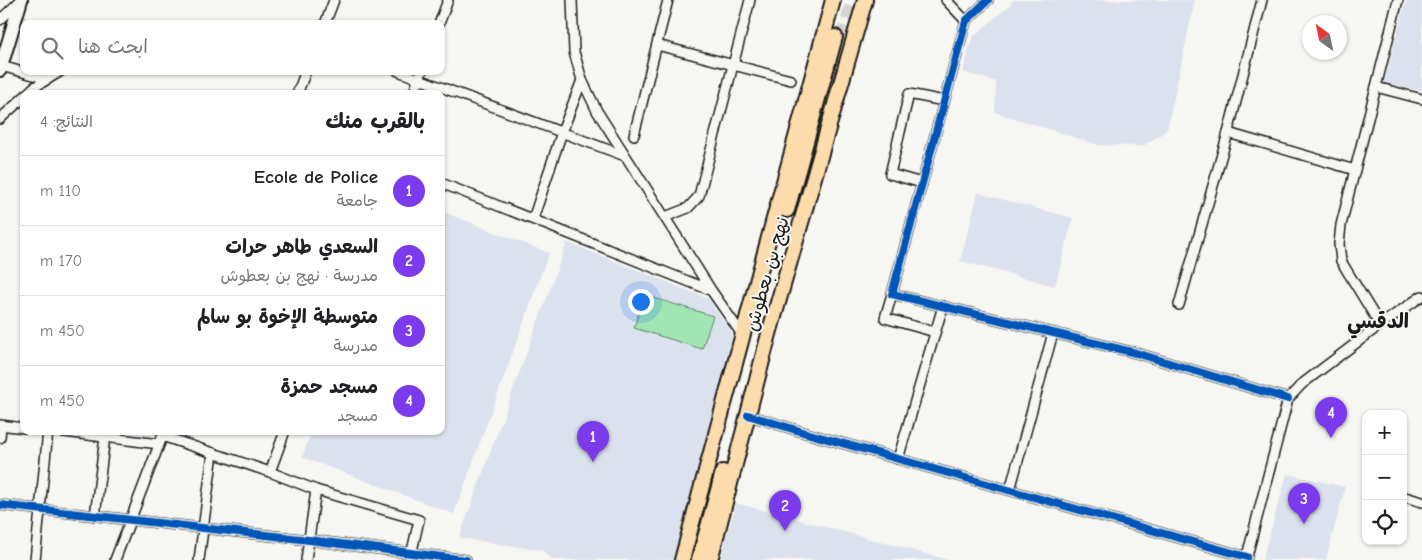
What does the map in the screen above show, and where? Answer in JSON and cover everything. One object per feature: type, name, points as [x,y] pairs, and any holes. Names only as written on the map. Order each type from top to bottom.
[{"type":"main road","name":"نهج بن بعطوش","points":[[682,560],[833,0]]},
{"type":"main road","name":"نهج بن بعطوش","points":[[710,560],[769,334],[865,0]]},
{"type":"main road","name":"نهج بن بعطوش","points":[[689,560],[838,38],[699,560]]},
{"type":"street","points":[[0,20],[21,0]]},
{"type":"street","points":[[20,72],[1,68],[21,0]]},
{"type":"street","points":[[326,20],[334,0]]},
{"type":"street","points":[[440,20],[448,0]]},
{"type":"street","points":[[572,0],[574,52],[582,80],[597,111],[711,290],[743,336]]},
{"type":"street","points":[[634,135],[668,0]]},
{"type":"street","points":[[665,217],[688,208],[699,196],[750,0]]},
{"type":"street","points":[[946,0],[966,21]]},
{"type":"street","points":[[935,332],[885,318],[966,21],[988,0]]},
{"type":"street","points":[[1179,306],[1228,133],[1262,0]]},
{"type":"street","points":[[1380,324],[1341,261],[1339,244],[1341,225],[1398,0]]},
{"type":"street","points":[[657,45],[791,80]]},
{"type":"street","points":[[31,75],[48,79]]},
{"type":"street","points":[[33,90],[54,75]]},
{"type":"street","points":[[299,90],[304,75]]},
{"type":"street","points":[[414,90],[420,75],[626,156]]},
{"type":"street","points":[[533,220],[562,132],[582,80]]},
{"type":"street","points":[[1376,87],[1422,99]]},
{"type":"street","points":[[922,184],[890,174],[910,94],[944,101]]},
{"type":"street","points":[[0,119],[20,100]]},
{"type":"street","points":[[1228,133],[1355,170]]},
{"type":"street","points":[[445,185],[711,290]]},
{"type":"street","points":[[892,294],[1136,353],[1288,399]]},
{"type":"street","points":[[748,415],[1247,558],[1288,399],[1302,384],[1380,324],[1422,296]]},
{"type":"street","points":[[898,459],[943,306]]},
{"type":"street","points":[[1010,490],[1053,333]]},
{"type":"street","points":[[0,438],[1,426],[20,428]]},
{"type":"street","points":[[35,560],[48,435]]},
{"type":"street","points":[[88,435],[104,437],[162,437],[270,472],[316,490],[419,520],[410,557]]},
{"type":"street","points":[[270,472],[284,435]]},
{"type":"street","points":[[95,516],[104,437]]},
{"type":"street","points":[[115,560],[162,437]]},
{"type":"street","points":[[199,560],[213,453]]},
{"type":"street","points":[[306,560],[316,490]]},
{"type":"street","points":[[1407,498],[1422,502]]},
{"type":"street","points":[[0,505],[309,540],[410,557],[466,560]]},
{"type":"shaded area","points":[[1013,0],[1195,0],[1167,130],[1143,146],[1098,145],[995,112],[996,82],[963,72],[972,38],[1010,5]]},
{"type":"shaded area","points":[[1406,0],[1422,0],[1422,91],[1384,83]]},
{"type":"shaded area","points":[[978,193],[1073,218],[1055,286],[960,261]]},
{"type":"shaded area","points":[[445,213],[549,253],[454,514],[302,457],[310,435],[445,435]]},
{"type":"shaded area","points":[[567,242],[709,299],[732,333],[729,354],[673,560],[553,560],[541,550],[459,538]]},
{"type":"shaded area","points":[[1287,474],[1345,487],[1326,560],[1262,560]]},
{"type":"shaded area","points":[[736,503],[949,560],[720,560]]},
{"type":"green space","points":[[644,295],[713,316],[702,349],[634,328]]},
{"type":"tunnel","points":[[842,40],[853,0]]},
{"type":"cycle path","points":[[988,0],[966,21],[892,294],[1136,353],[1288,399]]},
{"type":"cycle path","points":[[748,415],[1247,557]]},
{"type":"cycle path","points":[[0,505],[466,560]]},
{"type":"place","name":"مسجد حمزة","points":[[1331,438]]},
{"type":"place","name":"Ecole de Police","points":[[593,462]]},
{"type":"place","name":"متوسطة الإخوة بو سالم","points":[[1304,524]]},
{"type":"place","name":"السعدي طاهر حرات","points":[[785,531]]},
{"type":"district","name":"الدقسي","points":[[1378,321]]}]
